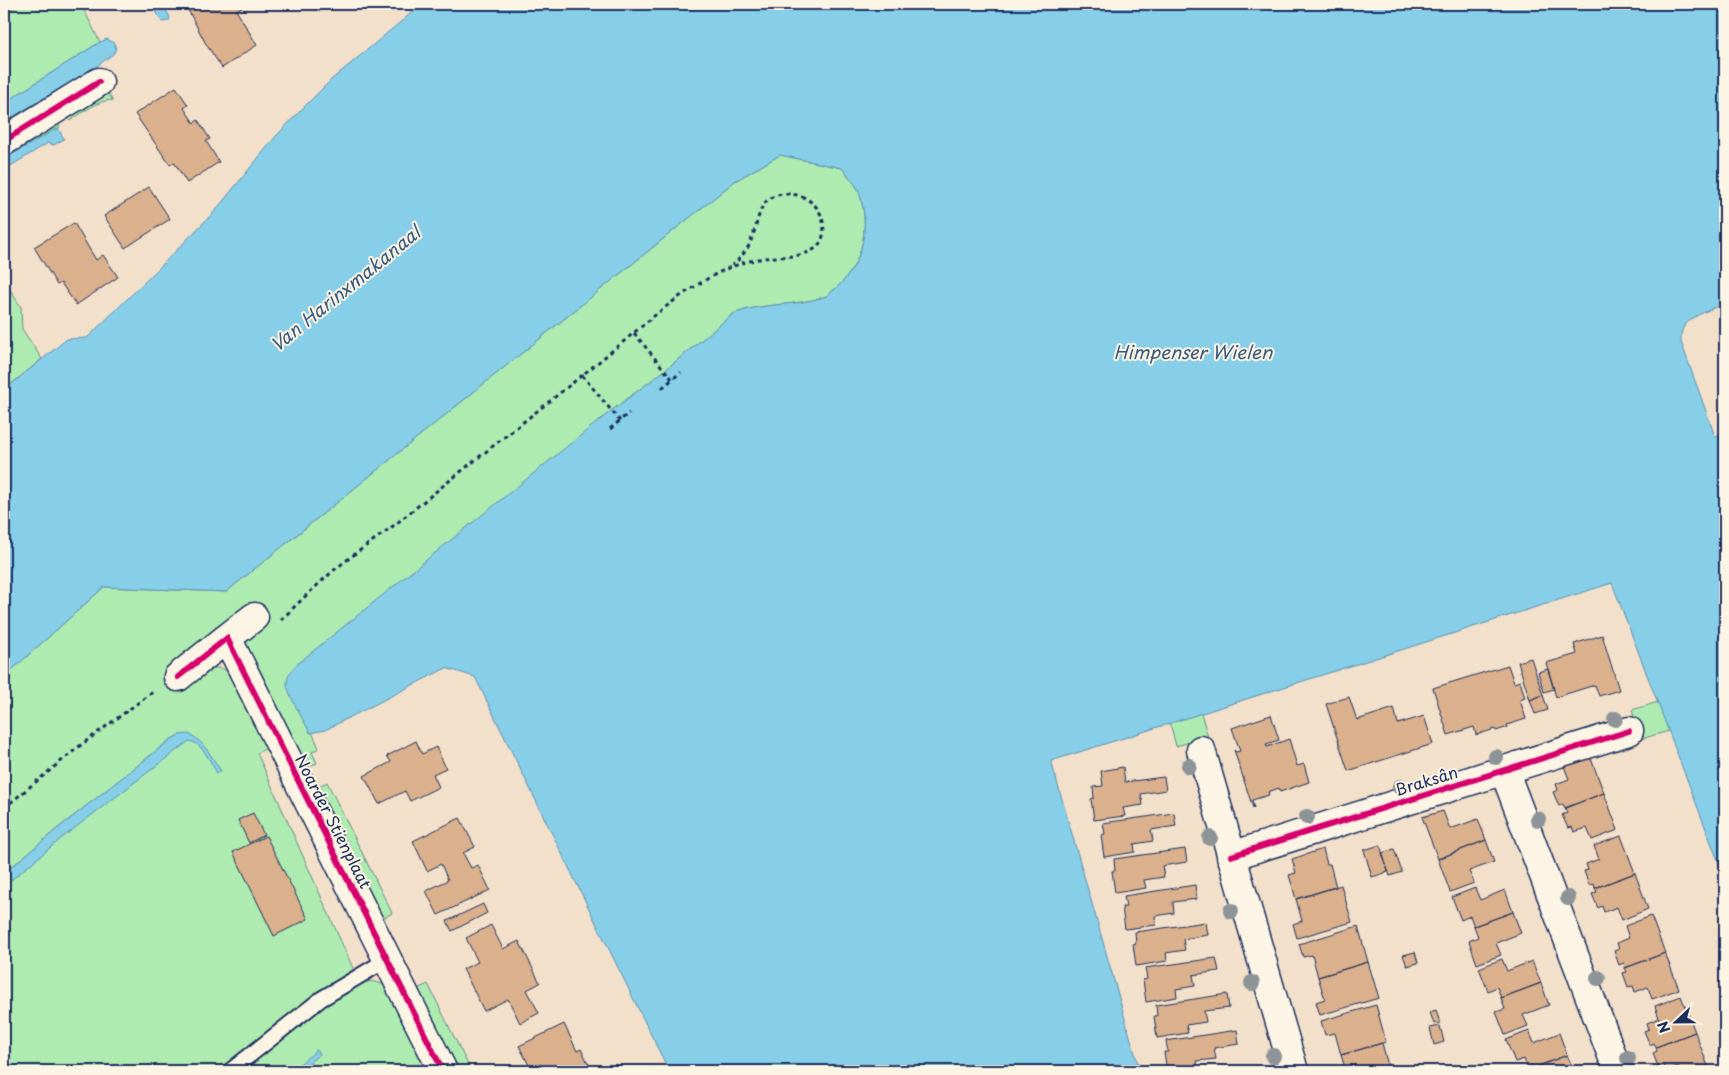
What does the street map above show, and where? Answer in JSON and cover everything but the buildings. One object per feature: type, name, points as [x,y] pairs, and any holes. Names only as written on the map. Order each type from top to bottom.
[{"type":"street","points":[[4,141],[99,82]]},
{"type":"street","points":[[178,677],[227,638],[266,620]]},
{"type":"street","name":"Noarder Stienplaat","points":[[227,638],[443,1071]]},
{"type":"street","name":"Braksân","points":[[1231,856],[1629,731]]},
{"type":"street","points":[[1200,750],[1294,1071]]},
{"type":"street","points":[[1504,770],[1618,1071]]},
{"type":"lane","points":[[230,1071],[321,999],[388,959]]},
{"type":"path","points":[[266,620],[334,570],[680,297],[733,265],[750,260],[802,254],[813,250],[824,236],[821,214],[814,204],[804,197],[793,194],[774,196],[765,203],[759,214],[746,252],[733,265]]},
{"type":"path","points":[[634,332],[672,379]]},
{"type":"path","points":[[662,388],[682,372]]},
{"type":"path","points":[[582,375],[620,421]]},
{"type":"path","points":[[610,429],[629,413]]},
{"type":"path","points":[[4,808],[81,744],[154,691],[178,677]]},
{"type":"green space","points":[[4,4],[81,4],[100,42],[4,103]]},
{"type":"green space","points":[[93,69],[98,77],[4,135],[4,122]]},
{"type":"green space","points":[[103,85],[113,101],[108,100],[97,104],[70,121],[62,110]]},
{"type":"green space","points":[[53,117],[60,127],[4,159],[4,148]]},
{"type":"green space","points":[[780,155],[842,168],[858,189],[862,202],[864,229],[859,255],[846,278],[824,297],[744,310],[733,314],[664,371],[611,411],[310,732],[312,732],[319,748],[312,752],[317,763],[305,769],[245,646],[244,639],[210,668],[222,669],[233,674],[269,747],[257,753],[360,984],[373,982],[387,987],[431,1071],[298,1071],[320,1053],[296,1071],[4,1071],[4,881],[179,735],[170,740],[57,829],[4,873],[4,677],[104,587],[226,592],[735,181]]},
{"type":"green space","points":[[4,280],[21,307],[22,329],[42,359],[4,390]]},
{"type":"green space","points":[[1658,702],[1669,731],[1641,739],[1632,710]]},
{"type":"green space","points":[[1201,713],[1208,737],[1176,746],[1170,723]]},
{"type":"green space","points":[[327,782],[392,913],[380,920],[315,788]]},
{"type":"green space","points":[[428,984],[471,1071],[455,1071],[415,990]]},
{"type":"water","points":[[151,4],[162,4],[170,17],[169,21],[162,22]]},
{"type":"water","name":"Himpenser Wielen","points":[[422,4],[1725,4],[1725,303],[1698,315],[1688,322],[1683,329],[1681,342],[1715,436],[1725,433],[1725,879],[1612,583],[1051,761],[1140,1071],[669,1071],[475,677],[446,668],[325,730],[310,733],[289,693],[287,680],[296,665],[733,314],[744,310],[824,297],[846,278],[859,255],[864,229],[862,202],[858,189],[842,168],[780,155],[735,181],[226,592],[104,587],[4,677],[4,390],[67,339],[87,338],[215,211],[277,135],[331,80]]},
{"type":"water","points":[[107,39],[114,43],[116,49],[113,54],[93,69],[4,122],[4,103]]},
{"type":"water","points":[[58,128],[64,139],[54,145],[48,143],[4,170],[4,159]]},
{"type":"water","points":[[189,734],[203,745],[221,771],[217,773],[202,749],[194,742],[189,741],[63,837],[4,886],[4,873],[57,829],[170,740],[179,735]]},
{"type":"water","points":[[317,1050],[320,1054],[298,1071],[291,1071]]},
{"type":"cycle path","points":[[4,141],[99,82]]},
{"type":"cycle path","points":[[178,677],[227,638],[443,1071]]},
{"type":"cycle path","points":[[1231,856],[1629,731]]},
{"type":"water label","name":"Van Harinxmakanaal","points":[[345,288]]}]
